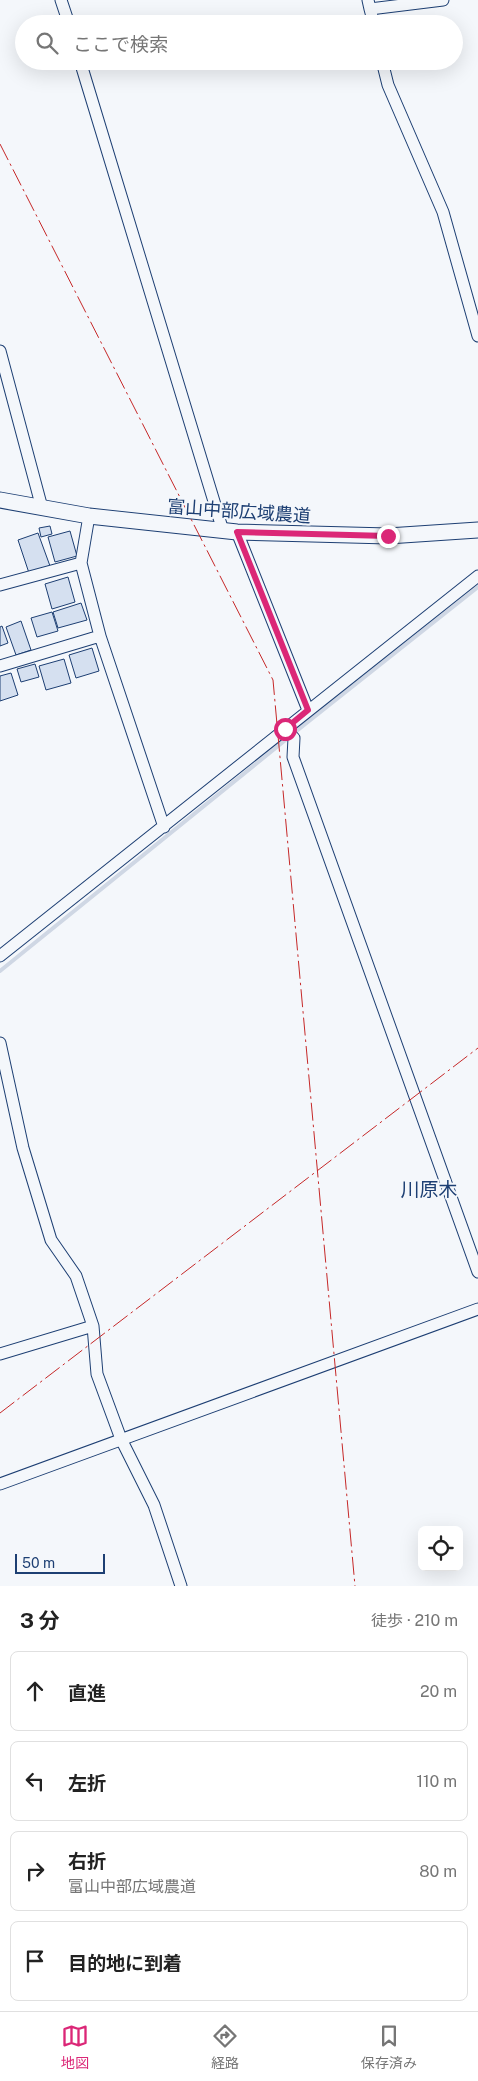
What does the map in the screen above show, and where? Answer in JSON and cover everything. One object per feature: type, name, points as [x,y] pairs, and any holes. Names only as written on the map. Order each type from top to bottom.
[{"type":"street","points":[[61,0],[66,15]]},
{"type":"street","points":[[369,5],[443,0]]},
{"type":"street","points":[[83,70],[230,532],[308,710]]},
{"type":"street","points":[[384,70],[388,86],[443,212],[478,336]]},
{"type":"street","points":[[0,351],[42,508]]},
{"type":"street","name":"富山中部広域農道","points":[[0,500],[89,516],[230,532],[388,536],[478,530]]},
{"type":"street","points":[[89,516],[81,562],[100,636],[164,827]]},
{"type":"street","points":[[0,585],[81,562]]},
{"type":"street","points":[[0,956],[478,576]]},
{"type":"street","points":[[0,666],[100,636]]},
{"type":"street","points":[[285,729],[294,738],[293,757],[478,1272]]},
{"type":"street","points":[[0,1043],[23,1148],[51,1240],[76,1276],[93,1326],[97,1374],[121,1439],[154,1504],[182,1586]]},
{"type":"street","points":[[0,1484],[478,1309]]},
{"type":"street","points":[[0,1354],[93,1326]]},
{"type":"building","points":[[50,526],[52,534],[41,537],[39,528]]},
{"type":"building","points":[[70,531],[77,556],[55,562],[48,537]]},
{"type":"building","points":[[38,533],[50,566],[29,573],[18,540]]},
{"type":"building","points":[[68,577],[75,602],[52,609],[45,584]]},
{"type":"building","points":[[81,603],[87,620],[58,628],[53,612]]},
{"type":"building","points":[[52,612],[58,631],[37,637],[31,618]]},
{"type":"building","points":[[21,621],[31,650],[16,655],[6,627]]},
{"type":"building","points":[[2,626],[8,643],[0,646],[0,627]]},
{"type":"building","points":[[92,648],[99,671],[76,678],[69,655]]},
{"type":"building","points":[[64,659],[71,683],[46,690],[39,666]]},
{"type":"building","points":[[35,664],[39,677],[21,682],[17,669]]},
{"type":"building","points":[[11,673],[18,695],[0,701],[0,676]]},
{"type":"waterway","points":[[0,971],[478,587]]},
{"type":"power","points":[[0,144],[273,680],[355,1586]]},
{"type":"power","points":[[0,1413],[478,1048]]},
{"type":"district","name":"川原木","points":[[429,1189]]},
{"type":"route","points":[[285,729],[308,710],[237,532],[388,536]]}]
